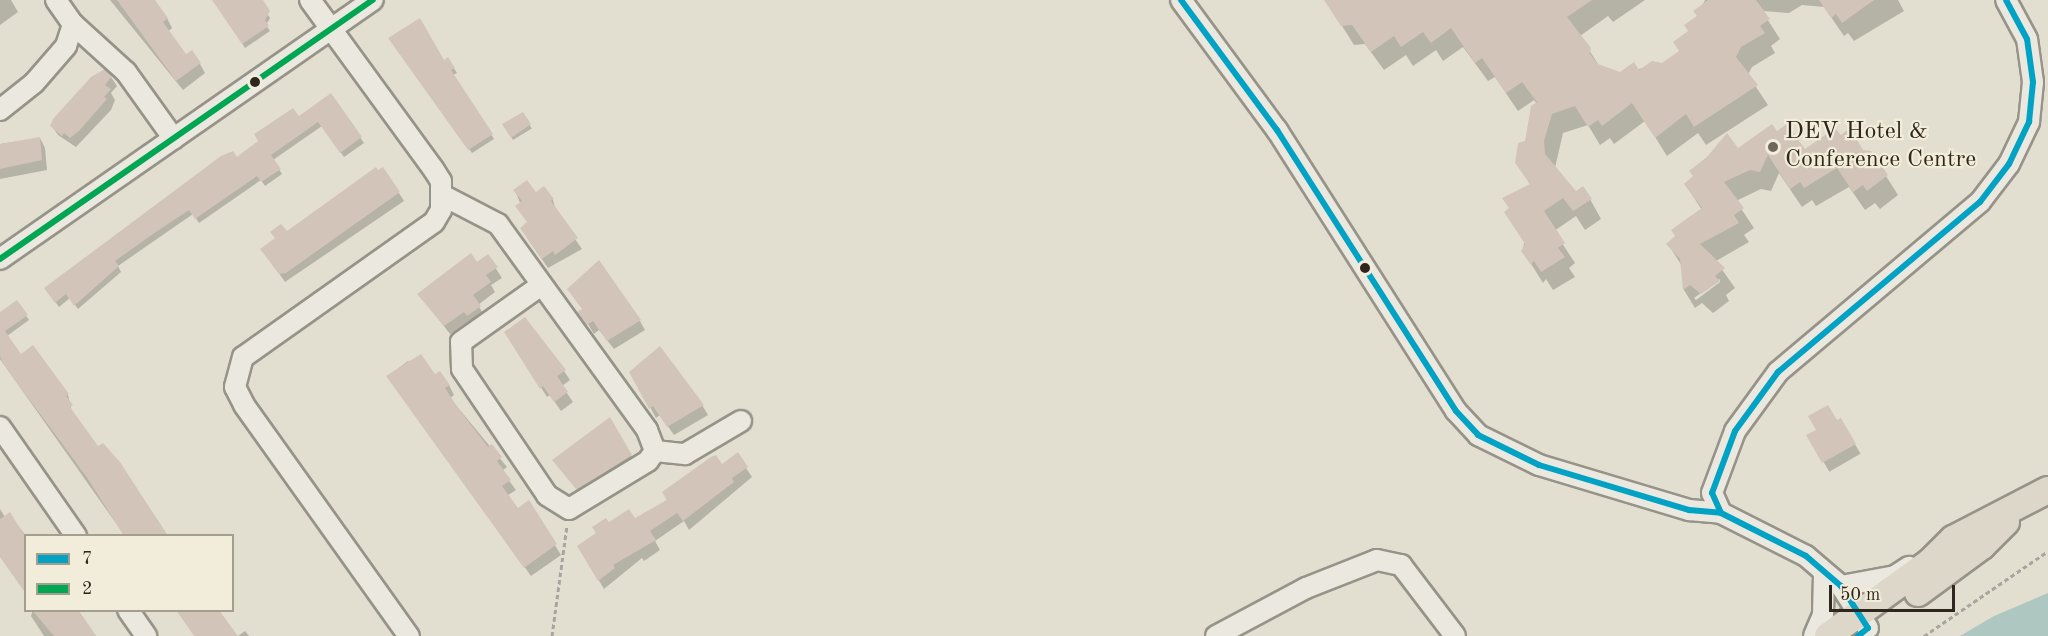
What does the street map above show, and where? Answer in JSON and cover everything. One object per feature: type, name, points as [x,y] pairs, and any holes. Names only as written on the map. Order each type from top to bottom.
[{"type":"main road","points":[[1862,626],[1953,539],[2024,506],[2048,490]]},
{"type":"main road","points":[[1828,636],[1862,626],[1982,546],[2024,506]]},
{"type":"street","points":[[56,0],[73,24],[126,72],[174,139]]},
{"type":"street","points":[[310,0],[434,170],[442,195],[434,222],[243,357],[236,370],[235,387],[244,405],[409,636]]},
{"type":"street","points":[[0,259],[373,0]]},
{"type":"street","points":[[1181,0],[1276,130],[1456,411],[1478,435],[1539,465],[1689,510],[1721,513],[1806,556],[1840,586],[1862,626]]},
{"type":"street","points":[[1721,513],[1712,493],[1735,431],[1778,372],[1980,202],[2009,164],[2029,122],[2033,82],[2026,39],[2006,0]]},
{"type":"street","points":[[0,110],[34,83],[66,46],[73,24]]},
{"type":"street","points":[[442,195],[498,224],[540,286],[647,430],[656,451]]},
{"type":"street","points":[[540,286],[462,342],[462,369],[547,495],[569,509],[648,461],[656,451]]},
{"type":"street","points":[[656,451],[685,454],[741,422]]},
{"type":"street","points":[[0,428],[75,534]]},
{"type":"street","points":[[1840,586],[1895,576],[1953,539]]},
{"type":"street","points":[[1226,633],[1306,588],[1377,560],[1401,565],[1455,636]]},
{"type":"street","points":[[1814,636],[1823,615],[1824,573]]},
{"type":"street","points":[[129,612],[146,636]]},
{"type":"path","points":[[552,636],[569,509]]},
{"type":"path","points":[[1924,636],[2048,551]]},
{"type":"water","points":[[2048,593],[2048,636],[1960,636],[1994,616]]},
{"type":"building","points":[[117,0],[155,0],[168,18],[163,22],[186,54],[192,50],[201,63],[176,81]]},
{"type":"building","points":[[212,0],[263,0],[270,11],[265,20],[269,26],[242,44]]},
{"type":"building","name":"DEV Hotel & Conference Centre","points":[[1324,0],[1592,0],[1567,17],[1591,48],[1590,54],[1598,64],[1620,72],[1634,62],[1639,70],[1652,61],[1662,63],[1679,51],[1673,42],[1688,31],[1684,25],[1697,16],[1693,11],[1708,0],[1756,0],[1770,19],[1760,26],[1765,33],[1741,47],[1736,57],[1758,85],[1694,127],[1686,114],[1655,138],[1632,103],[1602,126],[1598,120],[1588,127],[1575,106],[1552,114],[1544,141],[1545,154],[1576,191],[1583,186],[1592,199],[1573,211],[1563,198],[1544,211],[1565,243],[1558,248],[1565,257],[1541,272],[1534,261],[1531,265],[1521,251],[1525,244],[1504,212],[1509,208],[1502,198],[1530,184],[1515,163],[1518,143],[1525,141],[1531,106],[1537,102],[1522,82],[1506,93],[1482,58],[1475,63],[1451,28],[1431,43],[1423,32],[1401,47],[1394,36],[1371,52],[1352,25],[1341,26]]},
{"type":"building","points":[[1819,0],[1874,0],[1842,23],[1836,14],[1831,18]]},
{"type":"building","points":[[420,18],[444,60],[448,57],[455,68],[451,70],[493,134],[468,150],[388,38]]},
{"type":"building","points":[[105,69],[112,76],[105,85],[111,89],[104,97],[107,99],[79,131],[70,138],[64,133],[62,136],[50,126],[53,119],[91,77]]},
{"type":"building","points":[[331,93],[362,137],[340,153],[318,122],[271,155],[281,169],[261,182],[257,176],[195,219],[189,210],[115,261],[119,266],[74,306],[66,294],[55,303],[44,288],[221,156],[233,151],[237,157],[258,141],[254,134],[293,108],[299,116]]},
{"type":"building","points":[[523,112],[531,124],[511,138],[502,124]]},
{"type":"building","points":[[1772,124],[1777,131],[1787,124],[1805,149],[1835,128],[1841,135],[1850,128],[1863,150],[1871,151],[1888,175],[1867,191],[1863,185],[1853,192],[1837,168],[1804,188],[1800,182],[1790,189],[1768,155],[1760,172],[1750,170],[1724,182],[1744,208],[1734,215],[1739,223],[1700,244],[1725,268],[1715,276],[1720,281],[1701,294],[1690,285],[1683,290],[1680,259],[1666,244],[1675,236],[1671,230],[1702,208],[1684,184],[1693,176],[1689,171],[1707,157],[1727,133],[1738,148]]},
{"type":"building","points":[[40,137],[42,160],[0,169],[0,144]]},
{"type":"building","points":[[376,167],[378,170],[383,167],[400,192],[286,273],[279,274],[260,249],[275,238],[270,232],[281,224],[287,231]]},
{"type":"building","points":[[527,180],[536,192],[544,186],[554,199],[551,201],[578,238],[555,255],[553,251],[542,259],[520,228],[527,222],[515,206],[522,201],[513,190]]},
{"type":"building","points":[[471,253],[477,262],[488,254],[498,267],[486,275],[491,282],[473,295],[481,306],[467,316],[464,312],[444,326],[417,294]]},
{"type":"building","points":[[599,260],[641,320],[607,341],[593,321],[587,325],[577,312],[582,309],[567,289]]},
{"type":"building","points":[[17,300],[28,315],[5,331],[21,354],[33,345],[69,394],[66,396],[73,405],[70,407],[98,446],[103,443],[120,462],[167,534],[123,534],[88,479],[4,365],[0,356],[0,312]]},
{"type":"building","points":[[525,317],[566,370],[557,376],[568,392],[554,402],[543,386],[540,389],[504,332]]},
{"type":"building","points":[[660,346],[704,405],[667,427],[653,406],[649,409],[629,372]]},
{"type":"building","points":[[421,354],[435,374],[440,371],[450,385],[445,388],[488,447],[492,444],[502,457],[497,461],[511,480],[502,486],[518,508],[529,500],[557,544],[524,568],[386,376]]},
{"type":"building","points":[[1828,405],[1837,420],[1841,418],[1856,444],[1822,463],[1806,435],[1816,430],[1808,416]]},
{"type":"building","points":[[610,417],[632,455],[577,490],[552,460]]},
{"type":"building","points":[[738,452],[748,467],[732,478],[734,482],[683,521],[677,513],[650,531],[656,540],[613,565],[615,568],[598,581],[577,546],[596,533],[592,527],[606,518],[609,522],[629,509],[635,518],[667,500],[662,492],[711,457],[716,455],[722,464]]},
{"type":"building","points":[[10,512],[24,535],[24,591],[0,557],[0,519]]},
{"type":"building","points":[[34,612],[79,612],[96,636],[54,636]]},
{"type":"building","points":[[177,612],[220,612],[238,636],[194,636]]},
{"type":"transit line","name":"2","points":[[0,259],[373,0]]},
{"type":"transit line","name":"7","points":[[1181,0],[1277,130],[1456,411],[1478,435],[1539,465],[1689,510],[1721,513],[1806,556],[1841,586],[1868,628],[1858,636]]},
{"type":"transit line","name":"7","points":[[1721,513],[1712,493],[1735,431],[1778,372],[1980,202],[2009,164],[2029,122],[2033,82],[2027,39],[2006,0]]},
{"type":"place","name":"DEV Hotel & Conference Centre","points":[[1773,147]]}]
